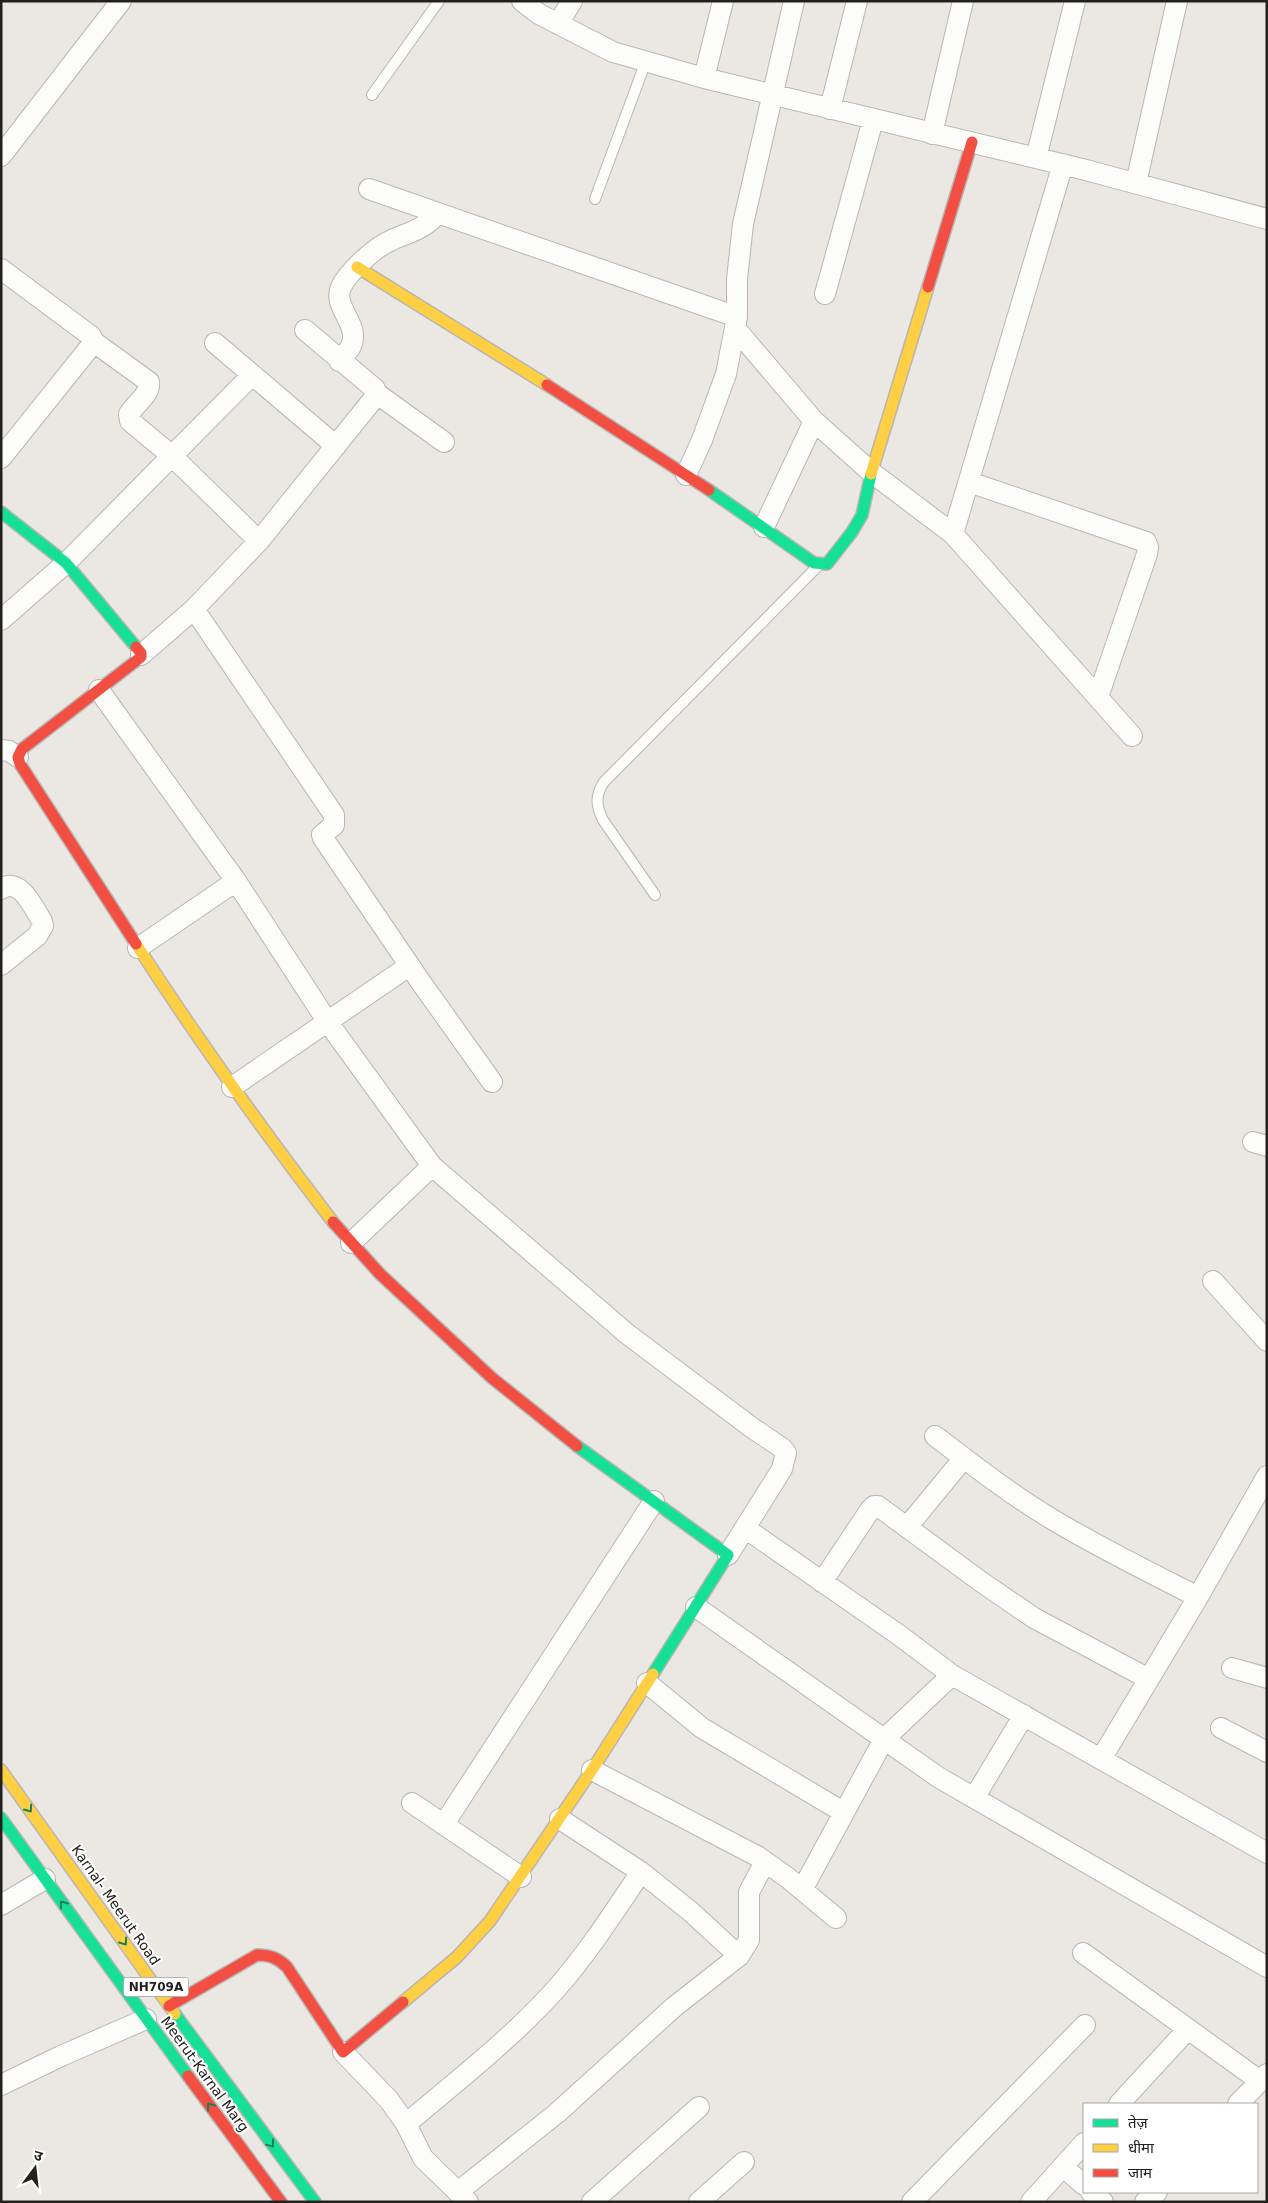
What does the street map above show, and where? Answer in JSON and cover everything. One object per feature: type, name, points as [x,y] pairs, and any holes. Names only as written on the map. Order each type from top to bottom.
[{"type":"main road","points":[[357,267],[686,475],[818,565],[827,564],[852,532],[862,515],[871,472],[972,142]]},
{"type":"main road","points":[[1,512],[43,543],[66,563],[141,655],[22,749],[10,754],[20,764],[138,948],[232,1087],[334,1224],[380,1274],[492,1378],[568,1440],[728,1555],[592,1770],[522,1877],[490,1921],[457,1957],[343,2052],[287,1967],[280,1959],[270,1954],[257,1955],[169,2006]]},
{"type":"main road","name":"Karnal- Meerut Road","points":[[1,1770],[224,2082],[315,2202]]},
{"type":"main road","name":"Meerut-Karnal Marg","points":[[1,1818],[281,2202]]},
{"type":"street","points":[[1,156],[121,1]]},
{"type":"street","points":[[522,1],[539,14],[613,52],[704,78],[1063,164],[1267,219]]},
{"type":"street","points":[[558,24],[572,1]]},
{"type":"street","points":[[704,78],[723,1]]},
{"type":"street","points":[[686,475],[702,440],[726,374],[736,322],[737,279],[743,224],[794,1]]},
{"type":"street","points":[[830,109],[857,1]]},
{"type":"street","points":[[932,134],[963,1]]},
{"type":"street","points":[[1036,158],[1075,1]]},
{"type":"street","points":[[1136,184],[1177,1]]},
{"type":"street","points":[[825,294],[873,120]]},
{"type":"street","points":[[953,534],[1063,164]]},
{"type":"street","points":[[369,189],[736,322],[814,421],[871,472],[953,534],[1132,736]]},
{"type":"street","points":[[339,361],[350,348],[353,341],[350,325],[339,295],[342,286],[357,267],[374,251],[390,241],[429,224],[438,213]]},
{"type":"street","points":[[1,269],[91,336],[94,342],[149,382],[150,386],[147,393],[132,410],[129,418],[172,456],[258,541]]},
{"type":"street","points":[[305,330],[339,361],[362,378],[376,393],[444,442]]},
{"type":"street","points":[[1,458],[94,342]]},
{"type":"street","points":[[215,344],[336,446]]},
{"type":"street","points":[[1,620],[66,563],[252,375]]},
{"type":"street","points":[[141,655],[194,609],[258,541],[336,446],[376,393]]},
{"type":"street","points":[[764,527],[814,421]]},
{"type":"street","points":[[969,482],[1146,542],[1147,554],[1098,697]]},
{"type":"street","points":[[194,609],[334,815],[334,825],[325,830],[322,834],[323,838],[409,966],[492,1082]]},
{"type":"street","points":[[99,690],[236,882],[327,1021],[432,1166],[626,1333],[714,1400],[782,1448],[786,1453],[782,1469],[728,1555]]},
{"type":"street","points":[[138,948],[236,882]]},
{"type":"street","points":[[1,889],[9,885],[16,885],[43,926],[37,936],[1,964]]},
{"type":"street","points":[[232,1087],[409,966]]},
{"type":"street","points":[[351,1243],[432,1166]]},
{"type":"street","points":[[1212,1281],[1267,1341]]},
{"type":"street","points":[[935,1436],[1049,1517],[1109,1552],[1198,1598]]},
{"type":"street","points":[[907,1527],[964,1458]]},
{"type":"street","points":[[1101,1759],[1198,1598],[1267,1476]]},
{"type":"street","points":[[444,1824],[654,1501]]},
{"type":"street","points":[[822,1582],[874,1506],[882,1508],[980,1581],[1034,1618],[1149,1680]]},
{"type":"street","points":[[745,1528],[899,1635],[952,1675],[1267,1853]]},
{"type":"street","points":[[696,1607],[938,1777],[1267,1967]]},
{"type":"street","points":[[1232,1668],[1267,1678]]},
{"type":"street","points":[[802,1890],[884,1739],[952,1675]]},
{"type":"street","points":[[647,1683],[702,1728],[844,1812]]},
{"type":"street","points":[[974,1798],[1024,1715]]},
{"type":"street","points":[[1221,1728],[1267,1752]]},
{"type":"street","points":[[592,1770],[718,1834],[765,1862],[836,1918]]},
{"type":"street","points":[[412,1803],[522,1877]]},
{"type":"street","points":[[560,1819],[641,1872],[690,1911],[739,1956]]},
{"type":"street","points":[[343,2052],[389,2100],[406,2124],[423,2158],[464,2196],[674,2007],[739,1956],[749,1940],[749,1892],[765,1862]]},
{"type":"street","points":[[406,2124],[499,2045],[554,1990],[587,1952],[641,1872]]},
{"type":"street","points":[[1,1905],[45,1879]]},
{"type":"street","points":[[1083,1953],[1188,2029],[1263,2077],[1239,2103]]},
{"type":"street","points":[[1,2085],[61,2056],[146,2019]]},
{"type":"street","points":[[912,2202],[1085,2026]]},
{"type":"street","points":[[1121,2103],[1188,2029]]},
{"type":"street","points":[[592,2202],[699,2107]]},
{"type":"street","points":[[1031,2202],[1083,2144]]},
{"type":"street","points":[[699,2202],[744,2162]]},
{"type":"street","points":[[1063,2166],[1083,2184]]},
{"type":"street","points":[[1092,2193],[1103,2202]]},
{"type":"street","points":[[1145,2202],[1156,2193]]},
{"type":"lane","points":[[372,95],[439,1]]},
{"type":"lane","points":[[595,200],[646,61]]},
{"type":"lane","points":[[655,896],[597,809],[598,790],[818,565]]},
{"type":"traffic: fast","points":[[709,490],[814,563],[827,564],[852,532],[862,515],[871,474]]},
{"type":"traffic: fast","points":[[1,512],[66,563],[136,647]]},
{"type":"traffic: fast","points":[[577,1446],[728,1555],[653,1674]]},
{"type":"traffic: fast","points":[[1,1818],[188,2076]]},
{"type":"traffic: fast","points":[[175,2014],[315,2202]]},
{"type":"traffic: slow","points":[[357,267],[547,385]]},
{"type":"traffic: slow","points":[[871,474],[928,287]]},
{"type":"traffic: slow","points":[[136,944],[232,1085],[333,1222]]},
{"type":"traffic: slow","points":[[403,2002],[457,1957],[490,1921],[592,1770],[653,1674]]},
{"type":"traffic: slow","points":[[1,1770],[175,2014]]},
{"type":"traffic: jam","points":[[928,287],[972,142]]},
{"type":"traffic: jam","points":[[547,385],[709,490]]},
{"type":"traffic: jam","points":[[136,647],[141,653],[141,657],[22,749],[18,757],[20,764],[136,944]]},
{"type":"traffic: jam","points":[[333,1222],[380,1274],[492,1378],[577,1446]]},
{"type":"traffic: jam","points":[[169,2006],[257,1955],[274,1958],[287,1967],[343,2052],[403,2002]]},
{"type":"traffic: jam","points":[[188,2076],[281,2202]]}]
